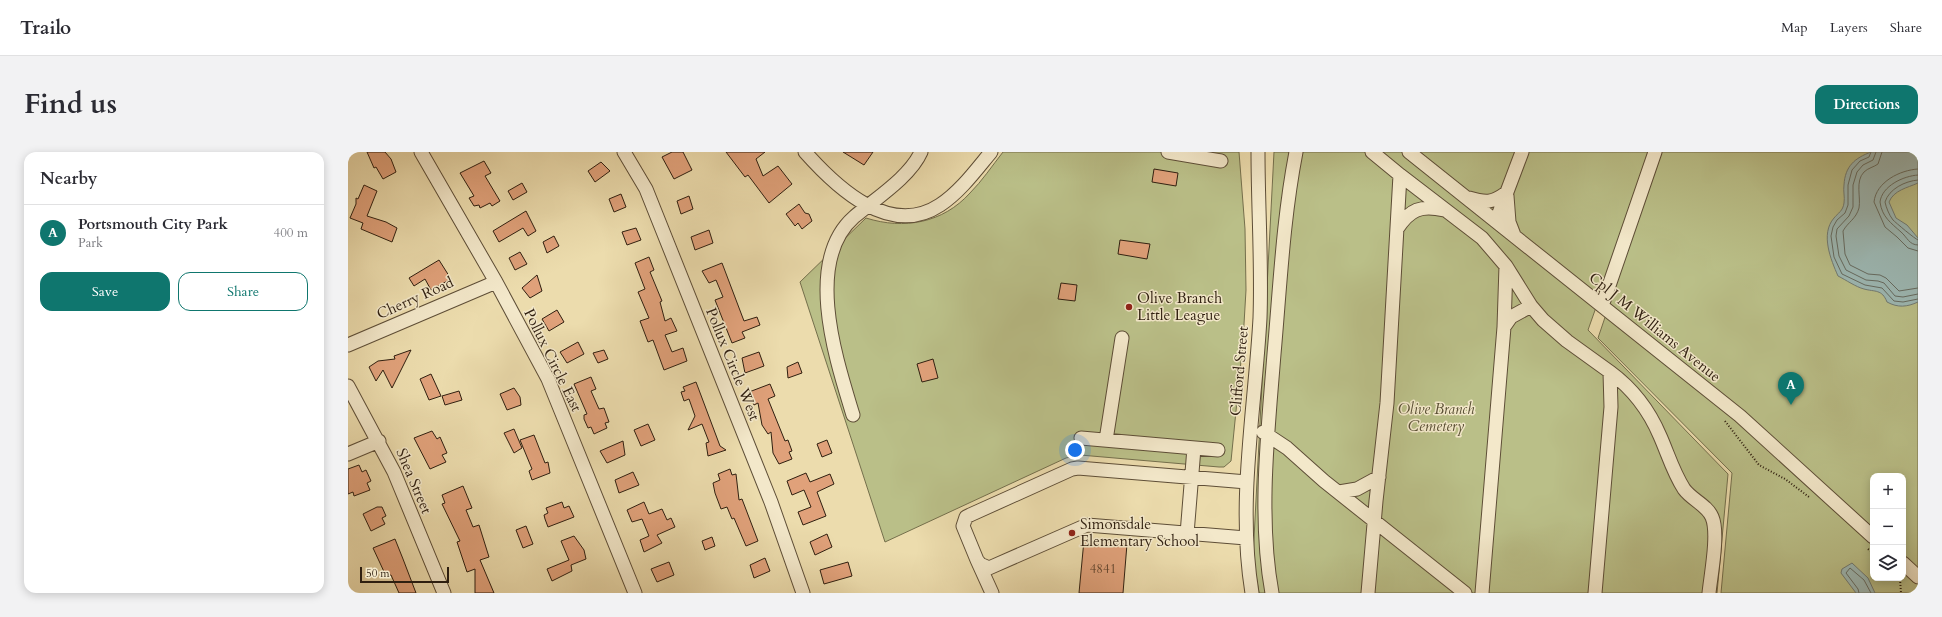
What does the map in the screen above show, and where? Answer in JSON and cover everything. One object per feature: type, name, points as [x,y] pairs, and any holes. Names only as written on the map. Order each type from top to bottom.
[{"type":"street","name":"Pollux Circle East","points":[[421,152],[496,282],[548,379],[635,593]]},
{"type":"street","name":"Pollux Circle West","points":[[624,152],[649,196],[771,502],[803,593]]},
{"type":"street","points":[[806,152],[836,183],[868,206],[879,211],[895,215],[909,216],[925,212],[940,205],[956,192],[991,152]]},
{"type":"street","points":[[853,415],[834,351],[829,323],[828,280],[830,261],[843,230],[852,220],[911,170],[921,152]]},
{"type":"street","points":[[1168,152],[1221,161]]},
{"type":"street","name":"Clifford Street","points":[[1252,593],[1246,538],[1247,482],[1260,320],[1262,267],[1258,152]]},
{"type":"street","points":[[1272,593],[1266,548],[1267,454],[1282,258],[1289,190],[1296,152]]},
{"type":"street","points":[[1372,152],[1482,238],[1506,266],[1531,306],[1543,320],[1567,341],[1628,386],[1642,402],[1653,421],[1678,480],[1686,491],[1707,509],[1712,516],[1714,525],[1714,548],[1709,593]]},
{"type":"street","name":"Cpl J M Williams Avenue","points":[[1409,152],[1740,416],[1870,542]]},
{"type":"street","points":[[1496,221],[1522,152]]},
{"type":"street","points":[[1602,306],[1655,152]]},
{"type":"street","points":[[1368,593],[1374,520],[1387,403],[1400,175]]},
{"type":"street","points":[[1466,198],[1481,201],[1494,201],[1506,192]]},
{"type":"street","points":[[1506,192],[1508,222],[1514,236]]},
{"type":"street","points":[[1397,229],[1410,213],[1423,208],[1446,211]]},
{"type":"street","points":[[1482,593],[1504,327],[1506,266]]},
{"type":"street","name":"Cherry Road","points":[[348,345],[496,282]]},
{"type":"street","points":[[1504,327],[1511,318],[1531,306]]},
{"type":"street","points":[[1106,440],[1122,338]]},
{"type":"street","points":[[1595,593],[1611,407],[1610,372]]},
{"type":"street","name":"Shea Street","points":[[348,386],[379,441],[394,472],[444,593]]},
{"type":"street","points":[[1251,426],[1287,448],[1339,492],[1465,593]]},
{"type":"street","points":[[1080,438],[1218,450]]},
{"type":"street","points":[[348,454],[379,441]]},
{"type":"street","points":[[1187,534],[1194,448]]},
{"type":"street","points":[[992,593],[964,531],[963,526],[966,518],[1072,469],[1247,482]]},
{"type":"street","points":[[1339,492],[1357,489],[1379,477]]},
{"type":"street","points":[[977,560],[984,567],[994,566],[1087,525],[1246,538]]},
{"type":"street","points":[[1906,566],[1918,577]]},
{"type":"path","points":[[1721,416],[1759,465],[1784,479],[1810,497]]},
{"type":"path","points":[[1900,581],[1901,593]]},
{"type":"green space","points":[[1003,152],[1239,152],[1245,229],[1246,290],[1243,341],[1231,461],[1224,467],[1219,467],[1080,455],[1066,458],[885,542],[800,282],[866,218],[880,222],[908,223],[922,221],[948,211],[959,203],[974,188]]},
{"type":"green space","name":"Olive Branch Cemetery","points":[[1274,152],[1651,152],[1588,330],[1728,474],[1717,593],[1259,593],[1253,558]]},
{"type":"green space","points":[[1661,152],[1918,152],[1918,593],[1721,593],[1732,473],[1598,338]]},
{"type":"water","points":[[1871,152],[1918,152],[1918,183],[1897,192],[1889,202],[1896,218],[1907,225],[1918,238],[1918,302],[1910,305],[1899,306],[1891,304],[1887,302],[1880,293],[1861,288],[1838,276],[1830,255],[1827,239],[1828,232],[1830,224],[1843,206],[1846,173],[1856,160]]},
{"type":"water","points":[[1852,563],[1868,578],[1875,593],[1856,593],[1841,573],[1842,569]]},
{"type":"building","points":[[367,152],[385,152],[391,159],[396,172],[383,179],[376,167],[374,168]]},
{"type":"building","points":[[672,152],[683,152],[692,170],[674,179],[662,157]]},
{"type":"building","points":[[726,152],[765,152],[756,159],[763,176],[778,166],[792,184],[769,203],[748,175],[745,177]]},
{"type":"building","points":[[843,152],[873,152],[864,165]]},
{"type":"building","points":[[484,161],[491,173],[485,176],[500,201],[492,206],[490,203],[480,208],[479,205],[474,206],[469,198],[474,196],[460,173]]},
{"type":"building","points":[[601,162],[610,171],[595,182],[588,171]]},
{"type":"building","points":[[1154,169],[1178,173],[1176,186],[1152,182]]},
{"type":"building","points":[[522,183],[527,192],[513,200],[508,191]]},
{"type":"building","points":[[364,185],[377,191],[367,216],[386,222],[397,228],[392,242],[361,229],[363,223],[350,218],[356,204],[356,198],[358,199]]},
{"type":"building","points":[[621,194],[626,207],[614,212],[609,199]]},
{"type":"building","points":[[689,196],[693,209],[681,214],[677,201]]},
{"type":"building","points":[[799,204],[805,213],[809,214],[812,221],[802,229],[798,223],[795,226],[786,214]]},
{"type":"building","points":[[526,211],[536,231],[528,236],[523,228],[499,242],[493,231]]},
{"type":"building","points":[[636,228],[641,240],[627,245],[622,232]]},
{"type":"building","points":[[709,230],[713,243],[695,250],[691,237]]},
{"type":"building","points":[[554,236],[559,246],[547,253],[543,242]]},
{"type":"building","points":[[1120,240],[1150,244],[1147,259],[1118,254]]},
{"type":"building","points":[[520,252],[527,264],[515,270],[509,258]]},
{"type":"building","points":[[649,257],[654,270],[650,272],[662,301],[660,302],[665,321],[671,318],[677,331],[665,335],[672,352],[683,348],[687,361],[664,370],[653,340],[648,342],[640,321],[649,318],[638,292],[645,289],[635,263]]},
{"type":"building","points":[[439,260],[451,279],[431,290],[425,279],[414,286],[409,278]]},
{"type":"building","points":[[722,263],[744,321],[757,317],[760,325],[742,332],[745,338],[732,343],[715,300],[723,297],[716,280],[709,283],[702,271]]},
{"type":"building","points":[[537,275],[542,291],[530,298],[522,288]]},
{"type":"building","points":[[1061,283],[1077,285],[1075,301],[1058,299]]},
{"type":"building","points":[[557,310],[564,322],[549,331],[542,319]]},
{"type":"building","points":[[578,342],[584,354],[567,363],[560,352]]},
{"type":"building","points":[[411,350],[392,388],[383,370],[376,381],[369,367],[378,361],[395,359],[394,356]]},
{"type":"building","points":[[604,350],[608,359],[598,363],[593,353]]},
{"type":"building","points":[[759,352],[764,366],[745,373],[742,358]]},
{"type":"building","points":[[933,359],[938,378],[922,382],[917,364]]},
{"type":"building","points":[[798,362],[802,373],[788,378],[787,367]]},
{"type":"building","points":[[431,374],[441,396],[429,400],[420,379]]},
{"type":"building","points":[[591,377],[596,389],[591,391],[599,409],[604,408],[609,422],[605,423],[607,428],[594,434],[591,427],[588,428],[584,419],[584,415],[587,414],[574,384]]},
{"type":"building","points":[[696,382],[720,446],[726,450],[708,456],[706,443],[709,442],[702,424],[688,430],[695,416],[689,399],[684,401],[681,392],[685,391],[683,387]]},
{"type":"building","points":[[770,384],[775,396],[768,399],[785,441],[788,440],[792,451],[789,452],[792,459],[779,464],[773,453],[771,432],[768,434],[762,425],[758,403],[754,405],[749,392]]},
{"type":"building","points":[[514,388],[520,397],[521,405],[507,410],[500,394]]},
{"type":"building","points":[[459,391],[462,400],[445,405],[442,396]]},
{"type":"building","points":[[648,424],[655,440],[641,446],[634,430]]},
{"type":"building","points":[[514,429],[522,448],[514,453],[504,433]]},
{"type":"building","points":[[432,431],[437,439],[440,437],[447,453],[442,455],[446,462],[430,469],[414,438]]},
{"type":"building","points":[[534,435],[545,463],[548,462],[550,473],[532,480],[529,471],[532,469],[520,440]]},
{"type":"building","points":[[827,440],[832,453],[822,457],[817,444]]},
{"type":"building","points":[[623,441],[625,455],[607,463],[600,451]]},
{"type":"building","points":[[359,465],[362,472],[366,470],[371,481],[367,483],[370,490],[354,496],[353,492],[348,494],[348,469]]},
{"type":"building","points":[[730,469],[732,475],[736,474],[739,500],[742,499],[758,541],[746,546],[734,518],[732,519],[727,507],[721,509],[715,493],[713,483],[720,480],[718,474]]},
{"type":"building","points":[[633,472],[639,485],[619,493],[615,480]]},
{"type":"building","points":[[806,473],[810,482],[830,474],[834,484],[817,492],[826,516],[803,525],[798,512],[811,507],[804,490],[792,495],[787,481]]},
{"type":"building","points":[[463,486],[472,508],[466,510],[473,527],[479,525],[489,557],[480,560],[494,593],[475,593],[475,569],[467,572],[457,542],[460,541],[442,504],[445,503],[442,495]]},
{"type":"building","points":[[562,502],[564,508],[569,506],[574,517],[548,527],[544,515],[548,513],[546,508]]},
{"type":"building","points":[[644,502],[649,514],[662,509],[667,520],[671,518],[675,527],[657,535],[662,543],[644,552],[640,540],[649,536],[642,519],[632,522],[627,510]]},
{"type":"building","points":[[377,507],[382,507],[386,516],[382,518],[385,524],[371,531],[363,514]]},
{"type":"building","points":[[526,526],[533,544],[523,548],[516,530]]},
{"type":"building","points":[[827,534],[832,547],[815,555],[810,542]]},
{"type":"building","points":[[574,536],[584,550],[586,559],[571,565],[572,571],[552,581],[547,569],[569,560],[561,541]]},
{"type":"building","points":[[712,537],[715,546],[705,550],[702,541]]},
{"type":"building","points":[[395,539],[416,593],[399,593],[391,575],[386,576],[373,548]]},
{"type":"building","points":[[1084,540],[1127,544],[1123,593],[1079,593]]},
{"type":"building","points":[[765,558],[770,571],[754,578],[750,565]]},
{"type":"building","points":[[669,562],[674,575],[657,582],[651,569]]},
{"type":"building","points":[[848,562],[852,576],[824,584],[820,570]]},
{"type":"place","name":"Olive Branch Little League","points":[[1129,307]]},
{"type":"place","name":"Portsmouth City Park","points":[[1791,405]]},
{"type":"place","name":"Simonsdale Elementary School","points":[[1072,533]]}]
